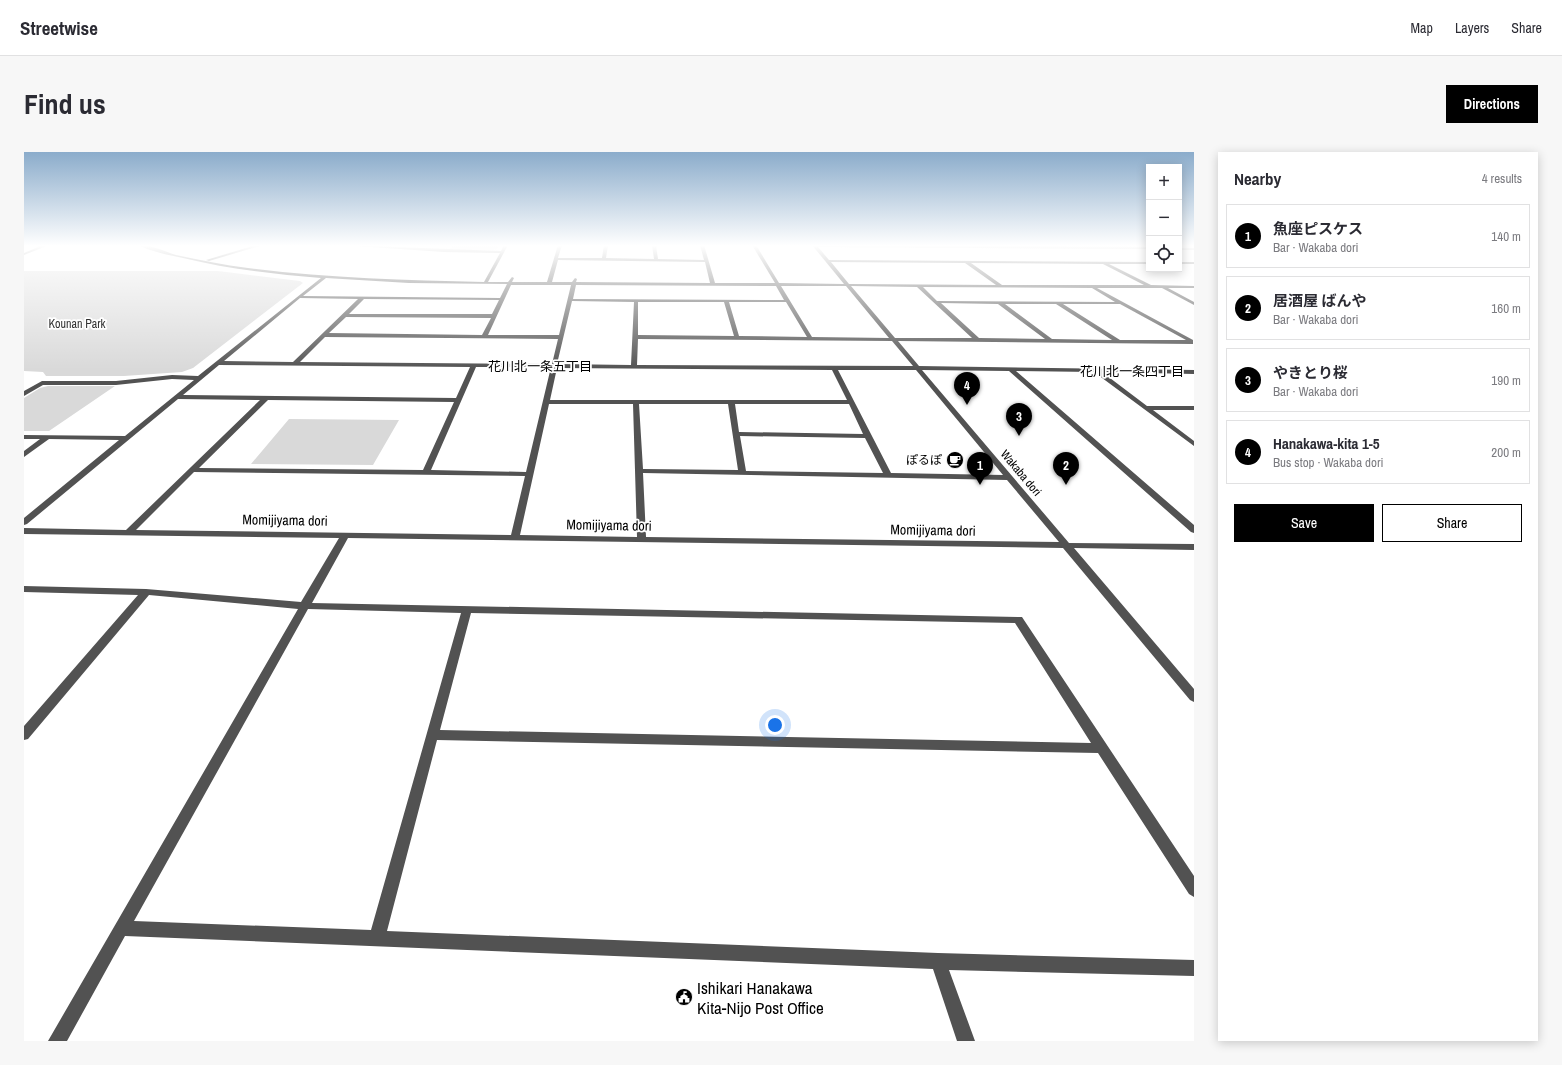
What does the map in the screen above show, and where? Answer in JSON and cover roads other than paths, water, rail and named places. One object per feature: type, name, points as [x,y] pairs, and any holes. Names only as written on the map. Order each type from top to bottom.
[{"type":"street","points":[[24,522],[312,286]]},
{"type":"street","points":[[484,337],[509,286]]},
{"type":"street","points":[[515,538],[560,337],[573,286]]},
{"type":"street","points":[[778,286],[810,338]]},
{"type":"street","name":"Wakaba dori","points":[[849,286],[1194,697]]},
{"type":"street","points":[[920,286],[977,340]]},
{"type":"street","points":[[1045,286],[1107,286]]},
{"type":"street","points":[[1092,287],[1193,343]]},
{"type":"street","points":[[1162,287],[1194,287]]},
{"type":"street","points":[[1162,287],[1194,304]]},
{"type":"street","points":[[298,297],[503,299]]},
{"type":"street","points":[[294,364],[362,298]]},
{"type":"street","points":[[569,300],[787,301]]},
{"type":"street","points":[[634,366],[636,300]]},
{"type":"street","points":[[726,301],[737,338]]},
{"type":"street","points":[[936,302],[1122,303]]},
{"type":"street","points":[[999,302],[1051,341]]},
{"type":"street","points":[[1058,303],[1118,342]]},
{"type":"street","points":[[345,315],[494,316]]},
{"type":"street","points":[[324,335],[560,337]]},
{"type":"street","points":[[635,337],[1193,343]]},
{"type":"street","points":[[217,363],[917,368],[1194,372]]},
{"type":"street","points":[[426,473],[473,366]]},
{"type":"street","points":[[834,368],[888,476]]},
{"type":"street","points":[[1010,369],[1194,530]]},
{"type":"street","points":[[1095,370],[1194,444]]},
{"type":"street","points":[[24,394],[42,383],[116,383],[172,378],[199,378]]},
{"type":"street","points":[[175,398],[458,400]]},
{"type":"street","points":[[129,532],[266,398]]},
{"type":"street","points":[[545,402],[851,402]]},
{"type":"street","points":[[636,402],[642,539]]},
{"type":"street","points":[[732,402],[735,434],[742,473]]},
{"type":"street","points":[[1146,408],[1194,408]]},
{"type":"street","points":[[735,434],[868,436]]},
{"type":"street","points":[[24,437],[126,438]]},
{"type":"street","points":[[24,455],[48,437]]},
{"type":"street","points":[[192,470],[529,474]]},
{"type":"street","points":[[640,472],[1010,478]]},
{"type":"street","name":"Momijiyama dori","points":[[24,531],[1194,547]]},
{"type":"street","points":[[56,1041],[345,535]]},
{"type":"street","points":[[24,589],[146,592],[304,606],[1018,620],[1194,889]]},
{"type":"street","points":[[24,735],[146,592]]},
{"type":"street","points":[[377,937],[467,609]]},
{"type":"street","points":[[433,735],[1102,748]]},
{"type":"street","points":[[121,928],[938,960],[1194,968]]},
{"type":"street","points":[[938,960],[966,1041]]},
{"type":"place","name":"Hanakawa-kita 1-5","points":[[967,405]]},
{"type":"place","name":"やきとり桜","points":[[1019,436]]},
{"type":"place","name":"ぽるぽ","points":[[955,460]]},
{"type":"place","name":"魚座ピスケス","points":[[980,485]]},
{"type":"place","name":"居酒屋 ばんや","points":[[1066,485]]},
{"type":"place","name":"Ishikari Hanakawa Kita-Nijo Post Office","points":[[684,997]]},
{"type":"district","name":"花川北一条五丁目","points":[[540,366]]},
{"type":"district","name":"花川北一条四丁目","points":[[1132,371]]},
{"type":"park label","name":"Kounan Park","points":[[77,324]]}]
